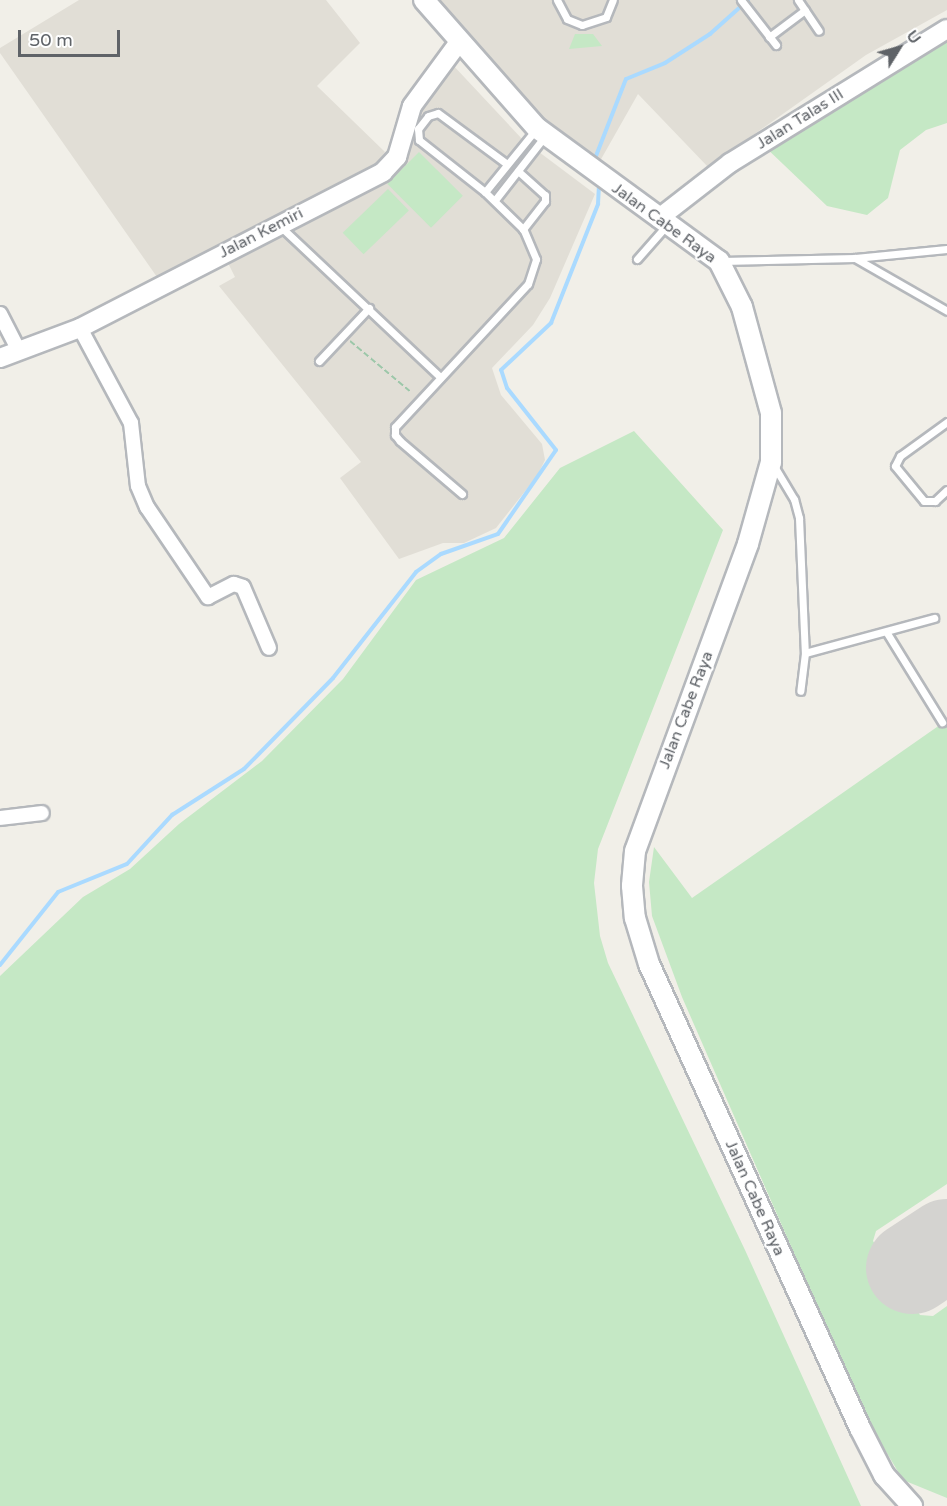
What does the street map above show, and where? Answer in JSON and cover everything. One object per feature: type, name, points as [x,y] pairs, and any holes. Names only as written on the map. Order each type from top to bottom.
[{"type":"main road","name":"Jalan Cabe Raya","points":[[429,2],[459,42],[542,131],[576,160],[719,261],[742,307],[758,357],[771,414],[771,462],[748,544],[635,851],[632,886],[634,918],[649,964],[860,1428],[884,1475],[912,1506]]},
{"type":"street","name":"Jalan Talas III","points":[[664,221],[730,163],[947,29]]},
{"type":"street","name":"Jalan Kemiri","points":[[0,358],[80,328],[391,166],[398,157],[412,106],[459,42]]},
{"type":"street","points":[[0,314],[18,351]]},
{"type":"street","points":[[80,328],[131,423],[138,486],[147,507],[208,597],[234,584],[243,587],[269,648]]},
{"type":"street","points":[[0,819],[42,813]]},
{"type":"lane","points":[[557,0],[567,19],[590,25],[606,17],[614,0]]},
{"type":"lane","points":[[741,0],[776,45]]},
{"type":"lane","points":[[798,0],[819,31]]},
{"type":"lane","points":[[769,37],[805,10]]},
{"type":"lane","points":[[462,494],[395,435],[395,427],[528,284],[536,259],[523,230],[495,200],[418,140],[418,129],[428,116],[438,113],[507,164]]},
{"type":"lane","points":[[485,192],[507,164],[542,131]]},
{"type":"lane","points":[[495,200],[518,171],[542,131]]},
{"type":"lane","points":[[518,171],[545,195],[545,201],[523,230]]},
{"type":"lane","points":[[637,259],[664,221]]},
{"type":"lane","points":[[278,224],[440,377]]},
{"type":"lane","points":[[719,261],[855,258],[947,249]]},
{"type":"lane","points":[[855,258],[947,311]]},
{"type":"lane","points":[[319,361],[369,308]]},
{"type":"lane","points":[[947,422],[900,456],[895,466],[924,501],[935,501],[947,490]]},
{"type":"lane","points":[[771,462],[794,499],[799,518],[804,653],[800,691]]},
{"type":"lane","points":[[804,653],[887,633],[934,618]]},
{"type":"lane","points":[[887,633],[942,722]]},
{"type":"path","points":[[344,335],[420,399]]},
{"type":"shaded area","points":[[79,0],[326,0],[360,43],[317,86],[385,152],[375,165],[354,177],[157,277],[0,53],[0,48]]},
{"type":"shaded area","points":[[434,0],[947,0],[947,10],[866,55],[708,167],[638,94],[600,161],[523,101]]},
{"type":"shaded area","points":[[451,63],[523,140],[595,194],[550,298],[533,325],[492,368],[501,395],[542,444],[545,460],[537,476],[496,528],[464,543],[443,543],[399,559],[340,478],[361,462],[219,286],[235,277],[228,263],[392,174],[419,109]]},
{"type":"green space","points":[[947,33],[947,123],[926,130],[900,150],[888,198],[867,215],[827,206],[762,144]]},
{"type":"green space","points":[[575,34],[593,34],[602,46],[569,49]]},
{"type":"green space","points":[[419,152],[463,196],[431,228],[387,184]]},
{"type":"green space","points":[[388,189],[409,211],[364,254],[343,233]]},
{"type":"green space","points":[[634,431],[723,530],[598,849],[594,883],[600,936],[608,963],[745,1250],[861,1506],[0,1506],[0,976],[83,897],[130,869],[179,824],[262,761],[343,679],[416,580],[504,538],[560,468]]},
{"type":"green space","points":[[947,720],[947,1184],[876,1231],[873,1241],[920,1315],[933,1316],[947,1306],[947,1498],[903,1480],[866,1418],[682,997],[652,916],[649,882],[654,847],[692,898]]},
{"type":"waterway","points":[[594,161],[626,79],[665,63],[710,34],[748,0]]},
{"type":"waterway","points":[[0,965],[58,892],[127,864],[172,815],[244,769],[333,678],[416,572],[441,554],[498,534],[556,450],[507,388],[501,370],[551,323],[598,204],[599,183]]},
{"type":"runway","points":[[912,1268],[947,1245]]}]
